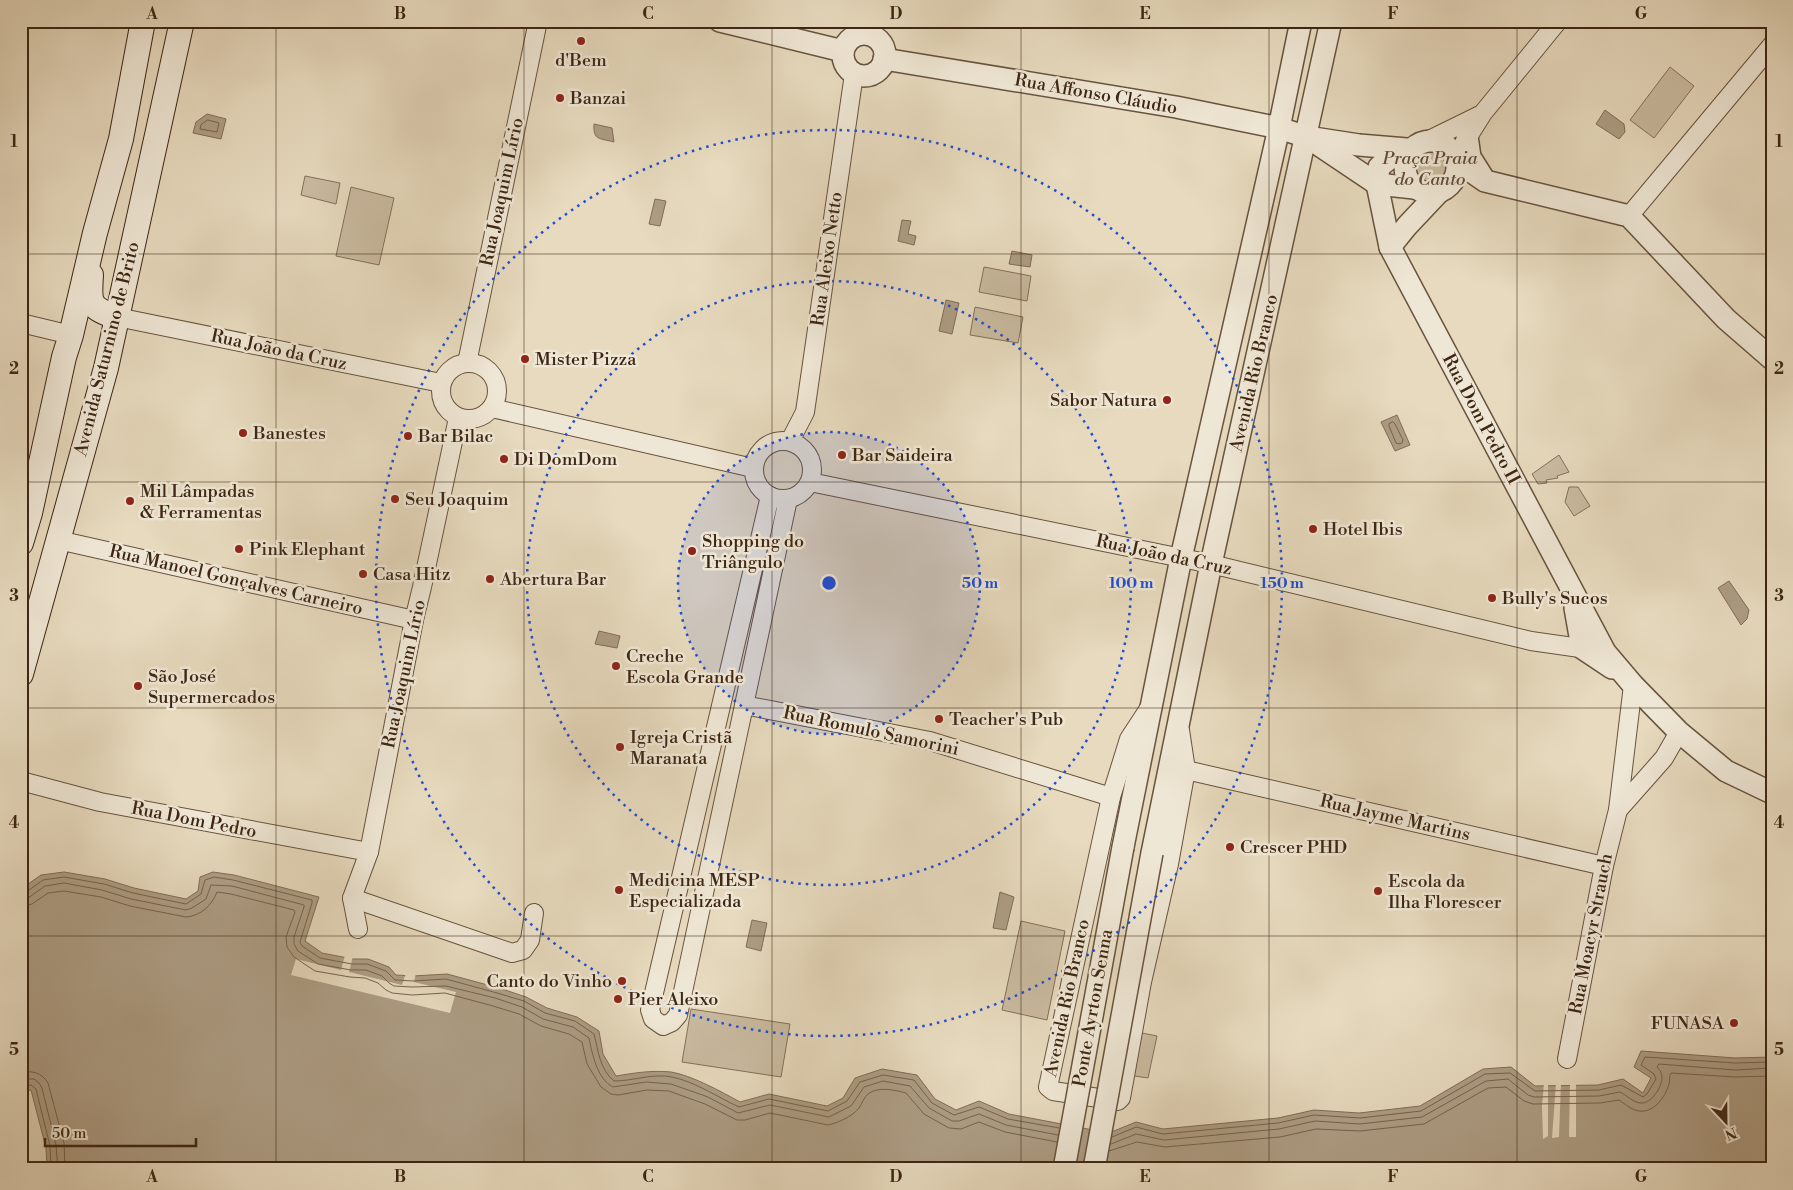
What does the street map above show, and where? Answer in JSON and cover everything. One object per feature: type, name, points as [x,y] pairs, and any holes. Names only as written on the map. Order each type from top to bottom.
[{"type":"main road","name":"Avenida Saturnino de Brito","points":[[21,543],[30,513],[64,357],[121,139],[143,21]]},
{"type":"main road","name":"Avenida Saturnino de Brito","points":[[21,674],[106,368],[182,21]]},
{"type":"main road","points":[[95,233],[90,293],[92,304],[99,311],[117,317]]},
{"type":"street","name":"Rua Joaquim Lírio","points":[[467,363],[538,21]]},
{"type":"street","points":[[720,21],[843,50]]},
{"type":"street","name":"Avenida Rio Branco","points":[[1122,847],[1181,558],[1279,128],[1301,21]]},
{"type":"street","name":"Avenida Rio Branco","points":[[1152,853],[1211,564],[1331,21]]},
{"type":"street","points":[[1390,247],[1407,226],[1455,176],[1456,159],[1467,136],[1483,113],[1558,21]]},
{"type":"street","points":[[865,28],[880,42],[884,50],[884,59],[880,68],[873,74],[864,76],[854,74],[845,64],[843,50],[850,39],[865,28]]},
{"type":"street","points":[[1629,216],[1772,45]]},
{"type":"street","name":"Rua Affonso Cláudio","points":[[884,59],[1176,108],[1279,128],[1307,136],[1413,147]]},
{"type":"street","name":"Rua Aleixo Netto","points":[[790,441],[805,412],[854,74]]},
{"type":"street","points":[[1377,184],[1379,167],[1413,147],[1483,113]]},
{"type":"street","name":"Rua Affonso Cláudio","points":[[1307,136],[1377,184],[1414,188]]},
{"type":"street","points":[[1467,136],[1470,157],[1485,180]]},
{"type":"street","points":[[1485,180],[1430,194],[1421,192],[1409,183],[1404,169],[1405,162],[1413,147],[1436,142],[1444,145],[1456,159],[1485,180],[1629,216],[1726,319],[1772,359]]},
{"type":"street","name":"Rua Dom Pedro II","points":[[1377,184],[1390,247],[1604,652],[1631,682]]},
{"type":"street","name":"Rua João da Cruz","points":[[117,317],[442,383]]},
{"type":"street","points":[[21,323],[71,335]]},
{"type":"street","points":[[467,363],[483,366],[494,377],[498,393],[492,408],[482,416],[470,420],[458,418],[449,412],[443,403],[441,394],[445,375],[458,365],[467,363]]},
{"type":"street","points":[[492,408],[753,468]]},
{"type":"street","name":"Rua Joaquim Lírio","points":[[352,898],[369,852],[414,620],[458,418]]},
{"type":"street","points":[[780,440],[790,441],[802,447],[810,457],[813,469],[810,482],[801,493],[788,499],[779,499],[770,496],[760,489],[755,479],[753,468],[761,449],[770,443],[780,440]]},
{"type":"street","name":"Rua João da Cruz","points":[[810,482],[1211,564],[1531,641],[1604,652]]},
{"type":"street","points":[[770,496],[650,1010],[653,1019],[663,1026],[672,1022],[678,1015],[788,499]]},
{"type":"street","name":"Rua Manoel Gonçalves Carneiro","points":[[58,540],[414,620]]},
{"type":"street","name":"Rua Dom Pedro II","points":[[1572,590],[1582,648]]},
{"type":"street","points":[[1582,648],[1631,682],[1679,732],[1726,771],[1772,794]]},
{"type":"street","name":"Rua Moacyr Strauch","points":[[1566,1058],[1604,866],[1618,810],[1631,682]]},
{"type":"street","name":"Avenida Rio Branco","points":[[1151,704],[1129,740],[1111,797],[1048,1087],[1054,1091],[1118,1101],[1121,1098],[1142,982],[1169,864],[1186,770],[1179,725]]},
{"type":"street","name":"Rua Romulo Samorini","points":[[744,705],[930,741],[1111,797]]},
{"type":"street","name":"Rua Moacyr Strauch","points":[[1618,810],[1664,758],[1679,732]]},
{"type":"street","name":"Rua Jayme Martins","points":[[1186,770],[1604,866]]},
{"type":"street","name":"Rua Dom Pedro","points":[[21,781],[100,802],[369,852]]},
{"type":"street","name":"Ponte Ayrton Senna","points":[[1064,1169],[1122,847]]},
{"type":"street","name":"Ponte Ayrton Senna","points":[[1094,1169],[1152,853]]},
{"type":"street","points":[[352,898],[512,953],[523,950],[530,940],[534,913]]},
{"type":"street","points":[[352,898],[358,928]]},
{"type":"green space","points":[[1670,67],[1694,86],[1654,138],[1630,120]]},
{"type":"green space","name":"Praça Praia do Canto","points":[[1428,145],[1441,148],[1452,159],[1452,174],[1442,189],[1423,190],[1411,182],[1409,176],[1411,159],[1415,150]]},
{"type":"green space","points":[[305,176],[340,183],[336,204],[301,195]]},
{"type":"green space","points":[[351,187],[394,198],[379,265],[336,256]]},
{"type":"green space","points":[[984,267],[1031,276],[1027,301],[979,292]]},
{"type":"green space","points":[[975,307],[1023,317],[1018,343],[970,335]]},
{"type":"green space","points":[[1559,455],[1569,472],[1557,476],[1558,478],[1546,480],[1547,483],[1538,484],[1532,474]]},
{"type":"green space","points":[[1569,487],[1578,487],[1590,506],[1574,516],[1565,502]]},
{"type":"green space","points":[[1021,921],[1065,931],[1047,1020],[1002,1010]]},
{"type":"green space","points":[[691,1009],[790,1024],[781,1077],[682,1062]]},
{"type":"green space","points":[[1137,1032],[1157,1036],[1148,1078],[1128,1075]]},
{"type":"water","points":[[1605,110],[1624,124],[1625,132],[1619,139],[1596,124]]},
{"type":"water","points":[[207,114],[226,119],[221,139],[193,133],[196,122]]},
{"type":"water","points":[[594,124],[612,128],[614,142],[598,138],[595,133]]},
{"type":"water","points":[[655,199],[666,201],[660,226],[649,224]]},
{"type":"water","points":[[902,220],[911,221],[908,234],[916,236],[914,245],[898,241]]},
{"type":"water","points":[[1012,251],[1032,255],[1030,267],[1009,264]]},
{"type":"water","points":[[946,300],[959,303],[952,334],[939,331]]},
{"type":"water","points":[[1397,415],[1410,445],[1395,451],[1381,422]]},
{"type":"water","points":[[1729,581],[1749,610],[1747,619],[1741,625],[1718,588]]},
{"type":"water","points":[[599,631],[620,636],[617,648],[595,644]]},
{"type":"water","points":[[64,872],[105,879],[134,888],[186,899],[198,891],[200,877],[213,872],[234,875],[319,897],[305,941],[322,953],[353,959],[368,959],[389,967],[396,975],[447,974],[526,997],[547,1008],[577,1017],[599,1031],[603,1054],[616,1076],[636,1073],[671,1072],[697,1080],[740,1102],[769,1094],[827,1106],[843,1098],[855,1078],[882,1069],[917,1075],[935,1099],[956,1110],[979,1101],[1009,1114],[1109,1133],[1136,1122],[1163,1129],[1278,1118],[1314,1110],[1359,1113],[1420,1106],[1483,1069],[1511,1067],[1535,1086],[1598,1085],[1623,1079],[1643,1093],[1651,1078],[1634,1067],[1641,1051],[1735,1058],[1772,1057],[1772,1169],[47,1169],[46,1148],[31,1090],[21,1091],[21,889],[41,875]]},
{"type":"water","points":[[1000,892],[1014,897],[1006,930],[993,928]]},
{"type":"water","points":[[752,920],[767,923],[761,951],[746,947]]},
{"type":"pier","points":[[345,955],[353,956],[349,972],[402,985],[406,973],[416,973],[414,982],[456,992],[450,1013],[291,975],[296,959],[341,970]]},
{"type":"pier","points":[[1544,1083],[1548,1083],[1548,1136],[1543,1139],[1542,1106]]},
{"type":"pier","points":[[1556,1083],[1561,1083],[1559,1137],[1552,1138]]},
{"type":"pier","points":[[1570,1083],[1576,1083],[1576,1137],[1569,1137]]},
{"type":"place","name":"d'Bem","points":[[581,41]]},
{"type":"place","name":"Banzai","points":[[560,98]]},
{"type":"place","name":"Mister Pizza","points":[[525,359]]},
{"type":"place","name":"Sabor Natura","points":[[1167,400]]},
{"type":"place","name":"Banestes","points":[[243,433]]},
{"type":"place","name":"Bar Bilac","points":[[408,436]]},
{"type":"place","name":"Bar Saideira","points":[[842,455]]},
{"type":"place","name":"Di DomDom","points":[[504,459]]},
{"type":"place","name":"Seu Joaquim","points":[[395,499]]},
{"type":"place","name":"Mil Lâmpadas & Ferramentas","points":[[130,501]]},
{"type":"place","name":"Hotel Ibis","points":[[1313,529]]},
{"type":"place","name":"Pink Elephant","points":[[239,549]]},
{"type":"place","name":"Shopping do Triângulo","points":[[692,551]]},
{"type":"place","name":"Casa Hitz","points":[[363,574]]},
{"type":"place","name":"Abertura Bar","points":[[490,579]]},
{"type":"place","name":"Bully's Sucos","points":[[1492,598]]},
{"type":"place","name":"Creche Escola Grande","points":[[616,666]]},
{"type":"place","name":"São José Supermercados","points":[[138,686]]},
{"type":"place","name":"Teacher's Pub","points":[[939,719]]},
{"type":"place","name":"Igreja Cristã Maranata","points":[[620,747]]},
{"type":"place","name":"Crescer PHD","points":[[1230,847]]},
{"type":"place","name":"Medicina MESP Especializada","points":[[619,890]]},
{"type":"place","name":"Escola da Ilha Florescer","points":[[1378,891]]},
{"type":"place","name":"Canto do Vinho","points":[[622,981]]},
{"type":"place","name":"Pier Aleixo","points":[[618,999]]},
{"type":"place","name":"FUNASA","points":[[1734,1023]]}]
